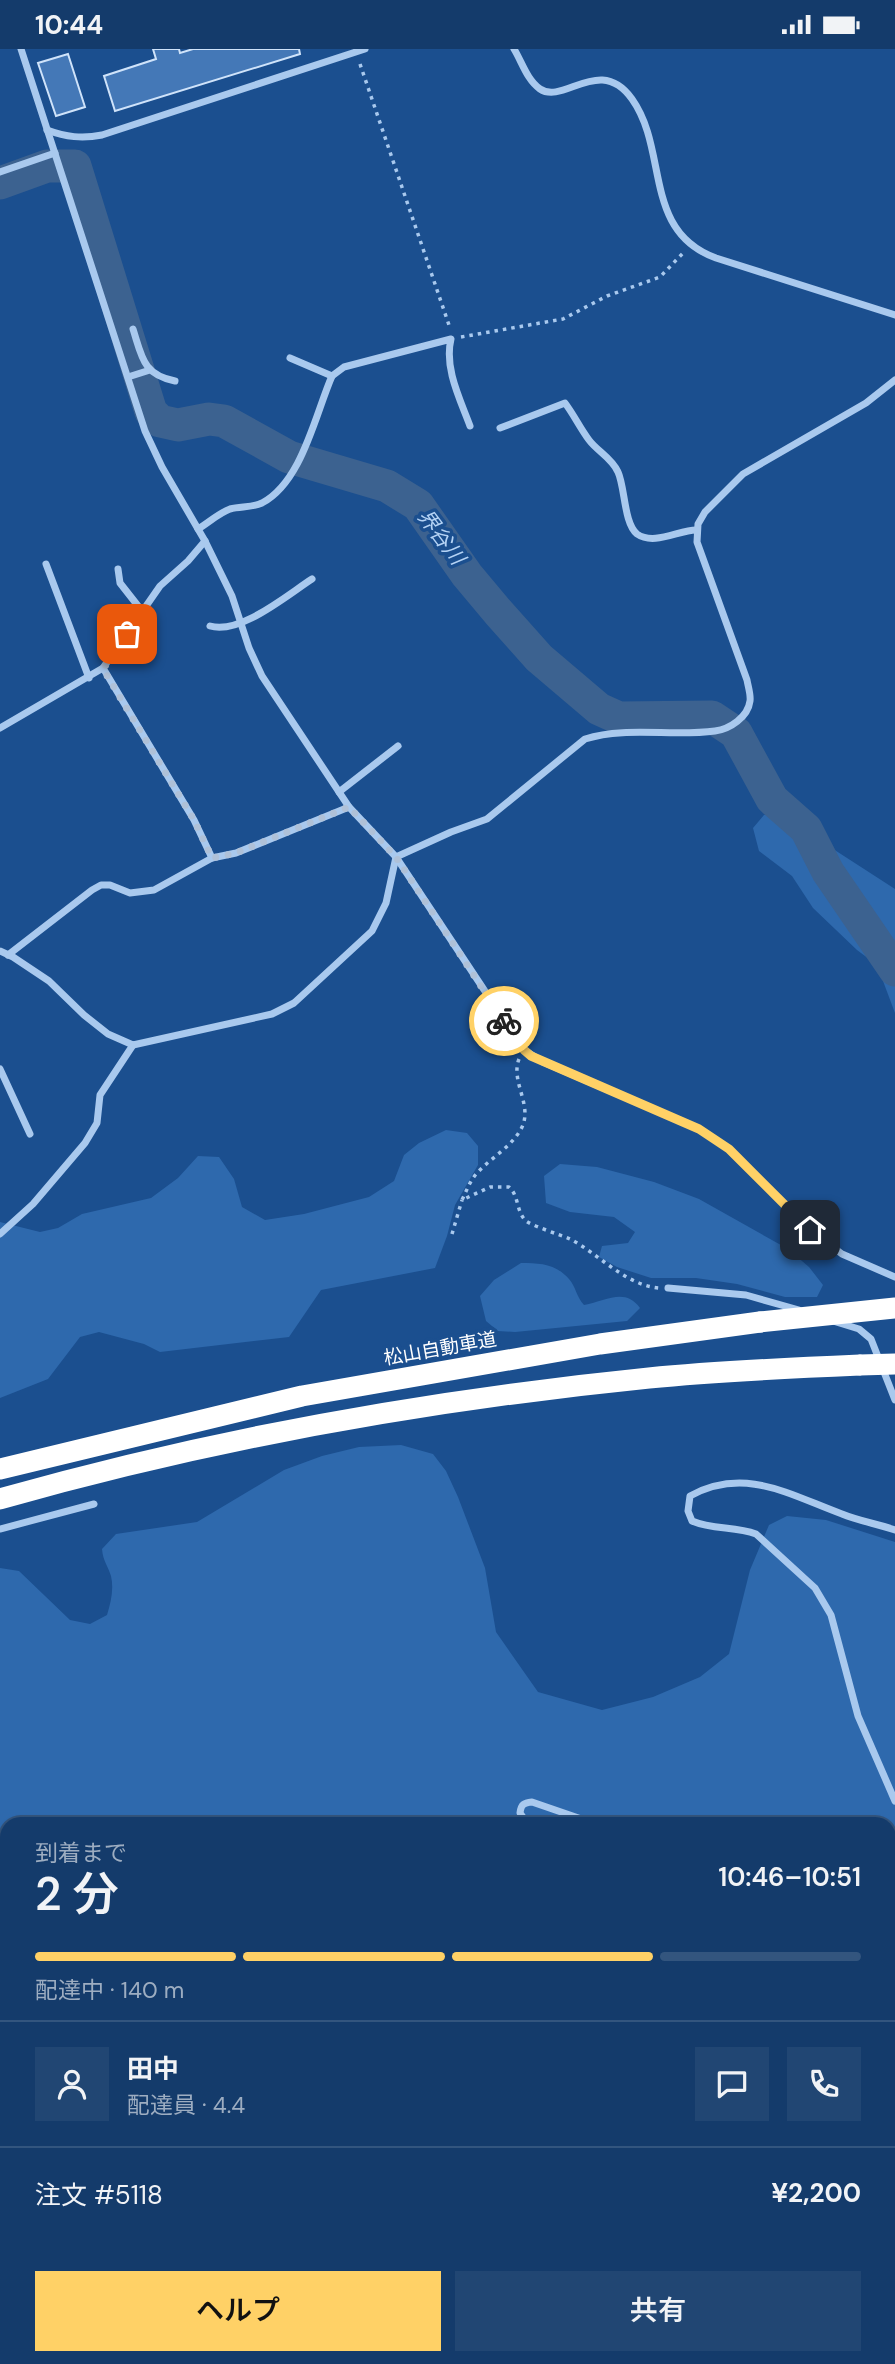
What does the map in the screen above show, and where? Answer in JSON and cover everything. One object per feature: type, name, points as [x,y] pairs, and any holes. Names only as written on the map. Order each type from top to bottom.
[{"type":"highway","name":"松山自動車道","points":[[0,1469],[302,1396],[600,1344],[760,1322],[895,1308]]},
{"type":"highway","points":[[0,1499],[186,1452],[426,1406],[537,1390],[651,1378],[895,1364]]},
{"type":"street","points":[[20,49],[131,376],[151,443],[232,596],[249,648],[262,676],[349,807],[396,857],[524,1050],[543,1062],[699,1129],[729,1149],[810,1230],[842,1254],[895,1277]]},
{"type":"street","points":[[47,130],[84,139],[102,135],[365,49]]},
{"type":"street","points":[[514,49],[531,80],[543,91],[557,93],[589,80],[606,81],[621,88],[633,100],[644,125],[664,203],[677,231],[702,253],[895,315]]},
{"type":"street","points":[[0,172],[55,156]]},
{"type":"street","points":[[133,329],[147,371]]},
{"type":"street","points":[[198,529],[231,509],[245,509],[275,494],[297,465],[332,376],[344,367],[451,339],[448,350],[454,382],[470,426]]},
{"type":"street","points":[[290,358],[332,376]]},
{"type":"street","points":[[131,376],[147,371],[175,381]]},
{"type":"street","points":[[396,857],[487,819],[585,739],[624,733],[717,731],[736,723],[745,715],[750,701],[747,680],[697,542],[696,530],[705,512],[743,474],[866,403],[895,380]]},
{"type":"street","points":[[500,428],[565,403],[590,441],[618,471],[630,524],[637,534],[650,538],[696,530]]},
{"type":"street","points":[[0,728],[103,669],[167,578],[188,561],[205,541]]},
{"type":"street","points":[[46,564],[89,678]]},
{"type":"street","points":[[118,569],[120,583],[142,611]]},
{"type":"street","points":[[210,626],[219,629],[242,624],[312,579]]},
{"type":"street","points":[[103,669],[194,820],[212,858]]},
{"type":"street","points":[[339,792],[398,746]]},
{"type":"street","points":[[8,955],[101,885],[110,885],[130,893],[153,890],[212,858],[236,853],[349,807]]},
{"type":"street","points":[[0,951],[49,981],[108,1034],[133,1045],[272,1014],[294,1003],[372,930],[386,903],[396,857]]},
{"type":"street","points":[[0,1234],[33,1204],[85,1143],[97,1123],[100,1095],[133,1045]]},
{"type":"street","points":[[0,1069],[30,1135]]},
{"type":"street","points":[[668,1288],[746,1295],[859,1329],[871,1339],[895,1400]]},
{"type":"street","points":[[895,1529],[843,1515],[774,1487],[752,1482],[704,1489],[690,1496],[688,1511],[692,1521],[707,1527],[746,1530],[756,1534],[814,1588],[831,1615],[858,1716],[895,1801]]},
{"type":"street","points":[[0,1529],[94,1504]]},
{"type":"street","points":[[522,1817],[521,1807],[524,1803],[532,1802],[576,1817]]},
{"type":"path","points":[[356,52],[449,325],[451,339],[563,319],[607,296],[660,277],[691,245]]},
{"type":"path","points":[[452,1234],[470,1182],[503,1151],[522,1128],[526,1112],[517,1077],[517,1063],[524,1050]]},
{"type":"path","points":[[462,1200],[490,1187],[509,1187],[514,1192],[519,1210],[527,1223],[573,1241],[643,1286],[668,1288]]},
{"type":"shaded area","points":[[779,814],[895,889],[895,1013],[877,965],[857,950],[813,908],[792,876],[759,851],[753,828],[764,815]]},
{"type":"shaded area","points":[[446,1130],[467,1133],[478,1146],[478,1165],[455,1205],[435,1268],[321,1290],[289,1337],[160,1352],[144,1344],[99,1332],[80,1337],[48,1379],[0,1398],[0,1222],[40,1232],[58,1228],[82,1214],[151,1198],[178,1178],[198,1156],[219,1157],[234,1179],[242,1207],[265,1220],[304,1214],[369,1197],[394,1181],[404,1155],[419,1143]]},
{"type":"shaded area","points":[[560,1164],[597,1167],[654,1182],[699,1199],[788,1249],[809,1267],[823,1285],[817,1297],[785,1297],[737,1284],[696,1278],[651,1278],[617,1267],[599,1257],[602,1246],[628,1243],[635,1232],[614,1217],[570,1212],[546,1203],[544,1176]]},
{"type":"shaded area","points":[[521,1263],[541,1264],[559,1270],[571,1282],[584,1305],[621,1297],[628,1298],[640,1308],[627,1321],[515,1332],[498,1331],[486,1321],[480,1296],[494,1280]]},
{"type":"shaded area","points":[[401,1445],[433,1454],[446,1471],[458,1497],[485,1568],[496,1632],[538,1692],[602,1710],[653,1697],[700,1677],[729,1654],[750,1570],[769,1525],[787,1516],[826,1520],[895,1542],[895,1817],[0,1817],[0,1568],[19,1571],[70,1620],[90,1624],[107,1615],[112,1581],[102,1549],[116,1534],[197,1522],[284,1470],[322,1456],[359,1447]]},
{"type":"building","points":[[153,49],[179,49],[180,53],[193,49],[299,49],[300,54],[115,111],[104,76],[156,59]]},
{"type":"building","points":[[68,54],[85,107],[56,116],[38,63]]},
{"type":"waterway","name":"界谷川","points":[[0,183],[47,166],[75,166],[151,412],[160,421],[178,425],[209,419],[224,421],[289,457],[387,486],[418,505],[467,575],[498,612],[539,658],[599,709],[619,718],[712,717],[736,733],[772,799],[806,829],[828,872],[895,970]]},
{"type":"way so far","points":[[127,634],[103,669],[194,820],[212,858],[236,853],[349,807],[396,857],[504,1021]]},
{"type":"route","points":[[504,1021],[531,1056],[699,1129],[729,1149],[810,1230]]}]
